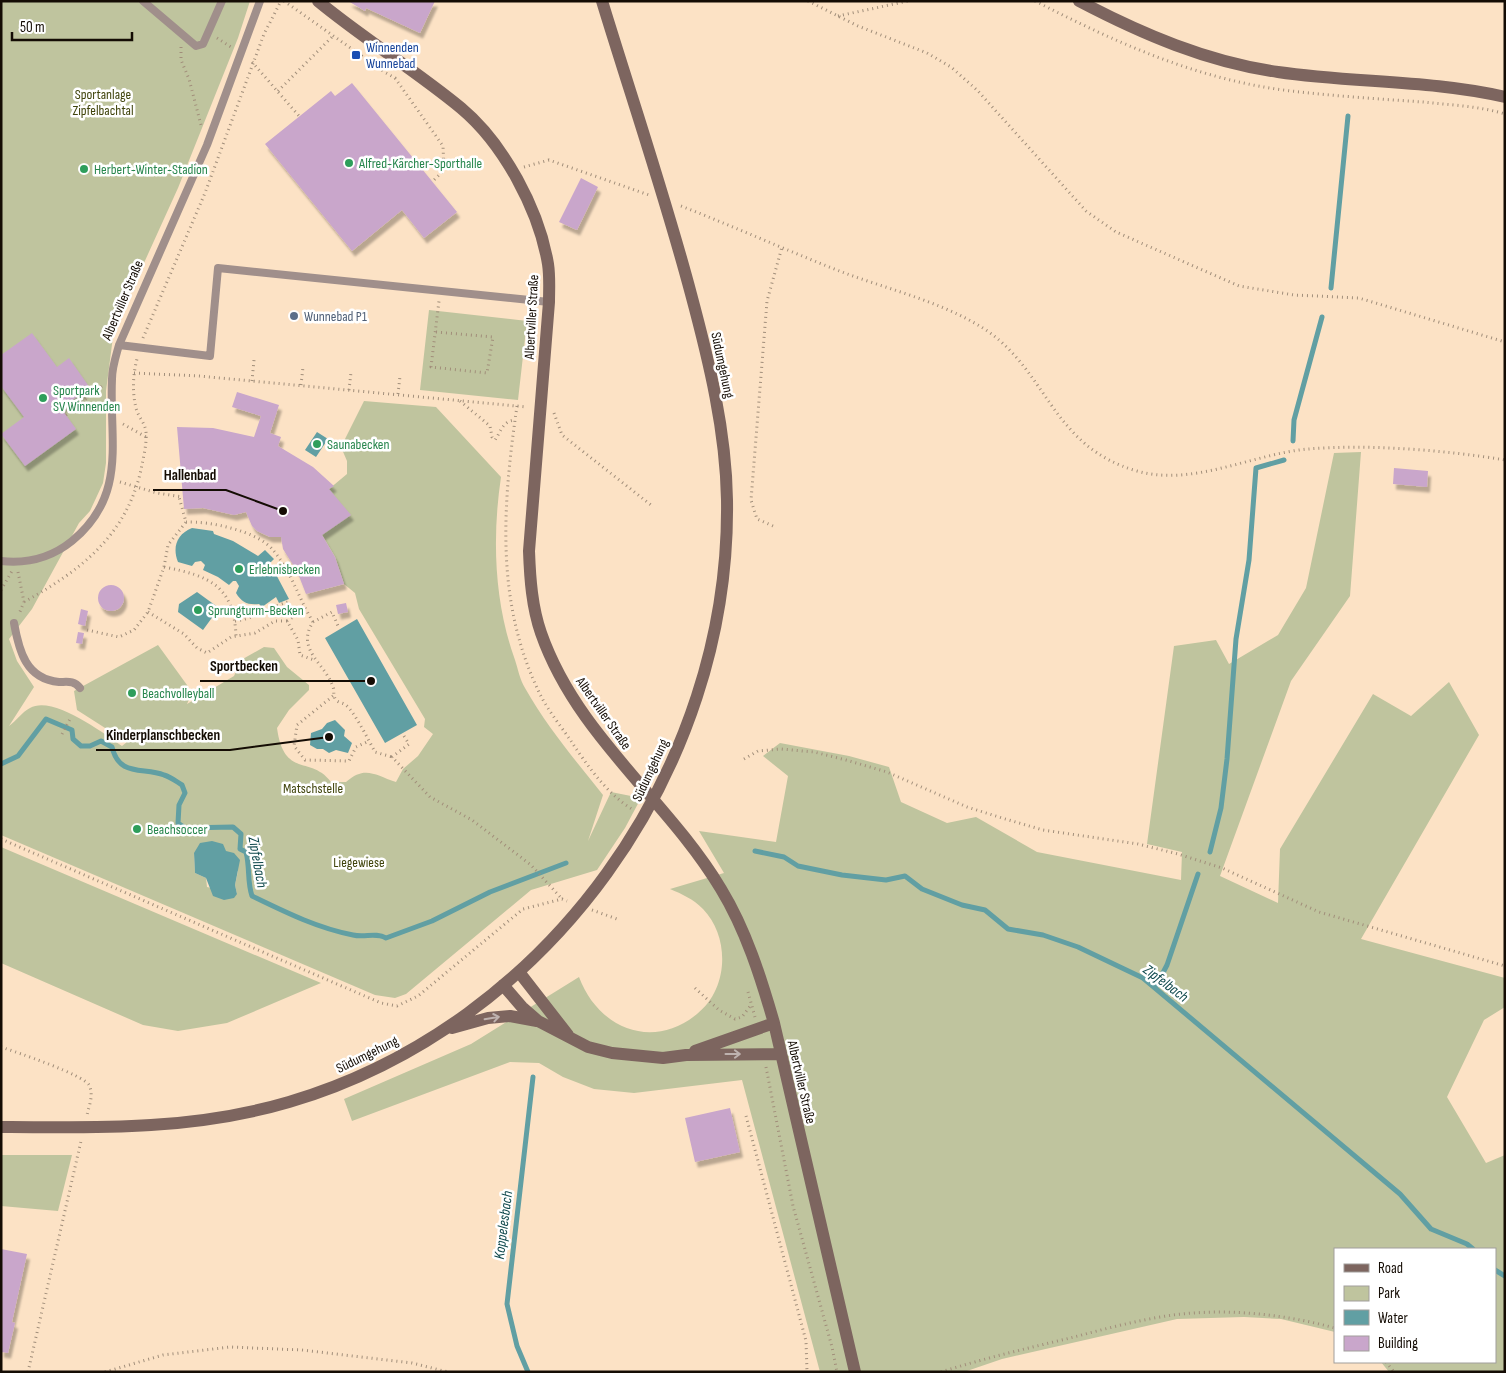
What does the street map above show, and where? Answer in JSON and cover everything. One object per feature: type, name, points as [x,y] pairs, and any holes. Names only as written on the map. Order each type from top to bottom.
[{"type":"street","name":"Südumgehung","points":[[1,1127],[94,1128],[163,1126],[220,1118],[288,1102],[342,1084],[394,1060],[447,1029],[519,972],[550,942],[587,900],[642,822],[664,780],[686,727],[712,649],[725,575],[727,498],[718,416],[707,354],[676,236],[602,1]]},
{"type":"street","points":[[1079,1],[1138,32],[1185,50],[1228,62],[1278,72],[1438,87],[1505,97]]},
{"type":"street","name":"Albertviller Straße","points":[[325,4],[462,109],[491,141],[512,171],[539,228],[549,265],[549,302],[529,551],[531,590],[540,632],[554,667],[576,705],[610,751],[689,843],[721,889],[734,913],[761,978],[774,1023],[855,1372]]},
{"type":"street","points":[[519,972],[571,1038]]},
{"type":"street","points":[[504,985],[522,1007],[538,1022]]},
{"type":"street","points":[[447,1029],[488,1018],[510,1016],[538,1022],[588,1047],[612,1053],[663,1058],[686,1055],[781,1054]]},
{"type":"street","points":[[686,1055],[774,1023]]},
{"type":"lane","points":[[143,1],[196,46],[203,44],[222,1]]},
{"type":"lane","name":"Albertviller Straße","points":[[1,561],[35,561],[49,556],[78,536],[102,505],[111,480],[114,451],[112,377],[119,345],[207,145],[260,1]]},
{"type":"lane","points":[[119,345],[210,356],[218,268],[549,302]]},
{"type":"lane","points":[[14,623],[18,645],[24,662],[32,670],[46,680],[74,682],[80,688]]},
{"type":"path","points":[[136,409],[134,373],[141,347],[202,202],[264,34],[282,1],[394,78],[443,146],[444,170],[432,182]]},
{"type":"path","points":[[808,1],[858,26],[927,52],[951,68],[977,90],[1086,211],[1116,232],[1240,286],[1294,294],[1359,298],[1505,342]]},
{"type":"path","points":[[838,16],[908,1]]},
{"type":"path","points":[[180,33],[181,60],[189,79],[207,145]]},
{"type":"path","points":[[208,33],[253,63],[299,116]]},
{"type":"path","points":[[278,91],[334,36]]},
{"type":"path","points":[[512,171],[549,160],[658,198]]},
{"type":"path","points":[[673,204],[843,272],[947,309],[986,330],[1010,350],[1065,426],[1087,447],[1114,462],[1138,471],[1168,475],[1192,473],[1307,450],[1351,448],[1426,452],[1505,460]]},
{"type":"path","points":[[773,526],[757,519],[752,500],[767,301],[782,247]]},
{"type":"path","points":[[436,332],[493,338],[487,373],[431,367],[441,290]]},
{"type":"path","points":[[252,380],[254,360]]},
{"type":"path","points":[[300,385],[303,367]]},
{"type":"path","points":[[134,373],[154,372],[252,380],[516,406]]},
{"type":"path","points":[[349,390],[351,372]]},
{"type":"path","points":[[398,394],[400,376]]},
{"type":"path","points":[[66,415],[112,377]]},
{"type":"path","points":[[458,400],[490,426],[492,437],[495,440],[504,424],[508,420],[515,420]]},
{"type":"path","points":[[552,407],[562,435],[651,505]]},
{"type":"path","points":[[113,422],[136,430],[146,437]]},
{"type":"path","points":[[111,480],[181,497],[180,509],[186,522]]},
{"type":"path","points":[[87,630],[119,637],[134,630],[148,612],[164,567],[168,545],[186,522]]},
{"type":"path","points":[[186,522],[223,525],[242,532],[272,548],[284,565],[313,622]]},
{"type":"path","points":[[1,590],[17,562]]},
{"type":"path","points":[[14,623],[24,602],[17,562]]},
{"type":"path","points":[[164,567],[206,578],[219,586],[225,594],[235,621],[236,636]]},
{"type":"path","points":[[235,621],[246,620],[273,606],[291,601]]},
{"type":"path","points":[[148,612],[184,634],[197,648],[207,653],[236,636],[255,633],[275,621],[287,621],[305,609]]},
{"type":"path","points":[[338,626],[332,612],[313,622],[308,629],[314,660],[333,687],[333,696],[338,702],[347,706],[375,752],[392,757],[430,797],[472,820],[534,868],[562,899],[571,902]]},
{"type":"path","points":[[287,621],[298,640],[300,655],[314,660]]},
{"type":"path","points":[[333,696],[297,725],[294,746],[298,754],[308,761],[349,762],[356,747],[369,741]]},
{"type":"path","points":[[62,734],[70,719]]},
{"type":"path","points":[[392,757],[409,744],[404,736]]},
{"type":"path","points":[[744,759],[758,751],[781,749],[814,752],[846,760],[887,772],[967,807],[1043,830],[1138,844],[1178,854],[1222,868],[1319,912],[1505,966]]},
{"type":"path","points":[[1,839],[381,1003],[397,1006],[418,996],[523,909],[562,899]]},
{"type":"path","points":[[589,909],[617,919]]},
{"type":"path","points":[[696,988],[719,1010],[736,1019],[742,1017],[752,1004]]},
{"type":"path","points":[[1,1047],[77,1076],[88,1083],[92,1092],[88,1111]]},
{"type":"path","points":[[767,1075],[793,1206],[832,1347],[837,1372]]},
{"type":"path","points":[[746,1116],[806,1341],[807,1372]]},
{"type":"path","points":[[28,1372],[79,1152]]},
{"type":"path","points":[[941,1372],[984,1358],[1174,1315],[1241,1313],[1268,1315],[1307,1320],[1334,1328]]},
{"type":"path","points":[[105,1372],[163,1355],[230,1347],[302,1350],[412,1363],[448,1372]]},
{"type":"green space","points":[[1,1],[250,1],[238,38],[178,188],[114,329],[106,391],[106,463],[103,483],[90,511],[79,523],[32,609],[9,639],[17,661],[34,687],[9,726],[24,712],[40,705],[64,711],[78,717],[122,746],[127,742],[77,710],[74,691],[158,645],[187,685],[191,695],[187,704],[234,676],[241,660],[264,647],[274,648],[287,667],[309,685],[309,690],[289,710],[277,728],[286,754],[299,764],[315,769],[331,782],[346,782],[359,774],[370,773],[396,782],[403,769],[418,756],[433,734],[424,727],[425,719],[359,609],[355,593],[344,584],[335,557],[322,535],[329,489],[347,474],[347,461],[341,447],[364,401],[436,407],[501,477],[496,523],[497,569],[499,592],[508,638],[522,682],[534,702],[562,743],[603,795],[588,841],[611,792],[641,798],[625,828],[597,870],[531,890],[406,994],[395,998],[375,995],[1,835]],"holes":[[[194,853],[238,871],[235,885],[237,894],[207,887],[206,878],[195,873]]]},
{"type":"green space","points":[[429,310],[527,321],[518,400],[420,390]]},
{"type":"green space","points":[[1361,452],[1350,596],[1291,681],[1220,876],[1278,903],[1280,849],[1373,694],[1411,716],[1449,682],[1479,735],[1361,939],[1505,978],[1505,1007],[1484,1020],[1447,1097],[1486,1163],[1505,1155],[1505,1372],[1389,1372],[1382,1363],[1496,1363],[1496,1248],[1334,1248],[1334,1332],[1281,1319],[1244,1317],[1177,1319],[1002,1359],[964,1372],[820,1372],[742,1080],[634,1093],[594,1089],[563,1077],[539,1063],[510,1062],[352,1121],[344,1099],[471,1044],[579,977],[588,995],[599,1009],[613,1021],[628,1028],[645,1032],[662,1031],[680,1025],[697,1014],[708,1003],[720,977],[722,963],[718,934],[712,921],[703,909],[683,895],[670,889],[724,873],[699,831],[776,842],[788,776],[763,756],[780,743],[849,756],[889,767],[901,802],[947,823],[976,817],[1037,852],[1181,880],[1182,852],[1147,844],[1174,646],[1216,640],[1229,664],[1278,635],[1306,588],[1334,453]]},
{"type":"green space","points":[[1,847],[321,983],[227,1023],[178,1031],[143,1025],[1,963]]},
{"type":"green space","points":[[1,1155],[72,1155],[58,1211],[1,1206]]},
{"type":"water","name":"Saunabecken","points":[[317,432],[328,439],[316,457],[305,450]]},
{"type":"water","name":"Erlebnisbecken","points":[[192,528],[213,531],[214,534],[233,541],[258,556],[265,550],[274,559],[270,563],[289,599],[279,603],[276,597],[262,607],[259,604],[248,604],[236,593],[239,586],[236,581],[229,585],[203,570],[205,565],[201,561],[195,562],[192,566],[178,562],[176,546],[179,537]]},
{"type":"water","name":"Sprungturm-Becken","points":[[197,592],[219,608],[203,630],[178,612],[179,604]]},
{"type":"water","points":[[357,619],[417,725],[385,743],[325,638]]},
{"type":"water","points":[[335,720],[345,730],[344,736],[352,743],[348,753],[336,750],[329,753],[310,745],[311,733],[322,729],[327,723]]},
{"type":"water","points":[[212,841],[223,844],[226,851],[234,853],[240,860],[235,885],[237,894],[234,898],[224,900],[213,896],[206,878],[195,873],[194,853],[200,843]]},
{"type":"building","points":[[348,1],[435,1],[420,33],[366,8],[365,11]]},
{"type":"building","name":"Alfred-Kärcher-Sporthalle","points":[[352,83],[457,212],[424,238],[402,210],[352,251],[265,144],[331,91],[335,96]]},
{"type":"building","points":[[581,178],[598,187],[577,230],[559,222]]},
{"type":"building","name":"Sportpark SV Winnenden","points":[[32,333],[57,367],[69,358],[90,388],[61,408],[76,429],[25,466],[1,434],[24,417],[1,386],[1,355]]},
{"type":"building","points":[[237,392],[279,405],[270,433],[281,437],[278,446],[313,467],[334,486],[329,489],[351,515],[322,535],[335,557],[344,584],[306,594],[297,571],[283,549],[281,537],[270,537],[257,531],[252,526],[246,512],[234,515],[203,508],[184,509],[177,427],[213,428],[254,437],[261,416],[232,407]]},
{"type":"building","points":[[1394,468],[1428,471],[1427,487],[1393,484]]},
{"type":"building","points":[[111,585],[120,589],[124,598],[120,607],[111,611],[102,607],[98,598],[102,589]]},
{"type":"building","points":[[346,603],[348,612],[338,614],[336,605]]},
{"type":"building","points":[[81,609],[88,611],[85,626],[78,624]]},
{"type":"building","points":[[78,632],[84,633],[82,644],[76,643]]},
{"type":"building","points":[[730,1108],[740,1152],[695,1162],[685,1118]]},
{"type":"building","points":[[1,1249],[27,1254],[12,1322],[15,1323],[8,1353],[1,1352]]},
{"type":"waterway","points":[[1331,288],[1348,116]]},
{"type":"waterway","points":[[1293,441],[1294,420],[1322,317]]},
{"type":"waterway","points":[[1210,852],[1221,808],[1227,759],[1236,639],[1249,560],[1256,468],[1284,460]]},
{"type":"waterway","name":"Zipfelbach","points":[[1,764],[18,756],[46,719],[72,730],[73,739],[81,746],[90,746],[101,741],[112,747],[115,756],[126,767],[164,775],[182,785],[185,793],[179,805],[178,823],[185,828],[233,827],[241,834],[240,849],[246,852],[252,896],[314,924],[353,935],[378,935],[386,938],[432,921],[490,892],[566,863]]},
{"type":"waterway","name":"Zipfelbach","points":[[755,851],[784,857],[798,866],[842,875],[886,880],[905,876],[922,889],[962,905],[985,910],[1008,929],[1043,935],[1078,947],[1143,978],[1400,1194],[1431,1229],[1467,1244],[1472,1248]]},
{"type":"waterway","points":[[1156,986],[1167,965],[1198,874]]},
{"type":"waterway","name":"Koppelesbach","points":[[528,1372],[517,1346],[507,1304],[533,1077]]},
{"type":"waterway","name":"Zipfelbach","points":[[1496,1271],[1505,1276]]},
{"type":"place","name":"Winnenden Wunnebad","points":[[356,55]]},
{"type":"place","name":"Alfred-Kärcher-Sporthalle","points":[[349,163]]},
{"type":"place","name":"Herbert-Winter-Stadion","points":[[84,169]]},
{"type":"place","name":"Wunnebad P1","points":[[294,316]]},
{"type":"place","name":"Sportpark SV Winnenden","points":[[43,398]]},
{"type":"place","name":"Saunabecken","points":[[317,444]]},
{"type":"place","name":"Hallenbad","points":[[283,511]]},
{"type":"place","name":"Erlebnisbecken","points":[[239,569]]},
{"type":"place","name":"Sprungturm-Becken","points":[[198,610]]},
{"type":"place","name":"Sportbecken","points":[[371,681]]},
{"type":"place","name":"Beachvolleyball","points":[[132,693]]},
{"type":"place","name":"Kinderplanschbecken","points":[[329,737]]},
{"type":"place","name":"Beachsoccer","points":[[137,829]]},
{"type":"park label","name":"Sportanlage Zipfelbachtal","points":[[103,102]]},
{"type":"park label","name":"Matschstelle","points":[[313,788]]},
{"type":"park label","name":"Liegewiese","points":[[359,862]]}]
